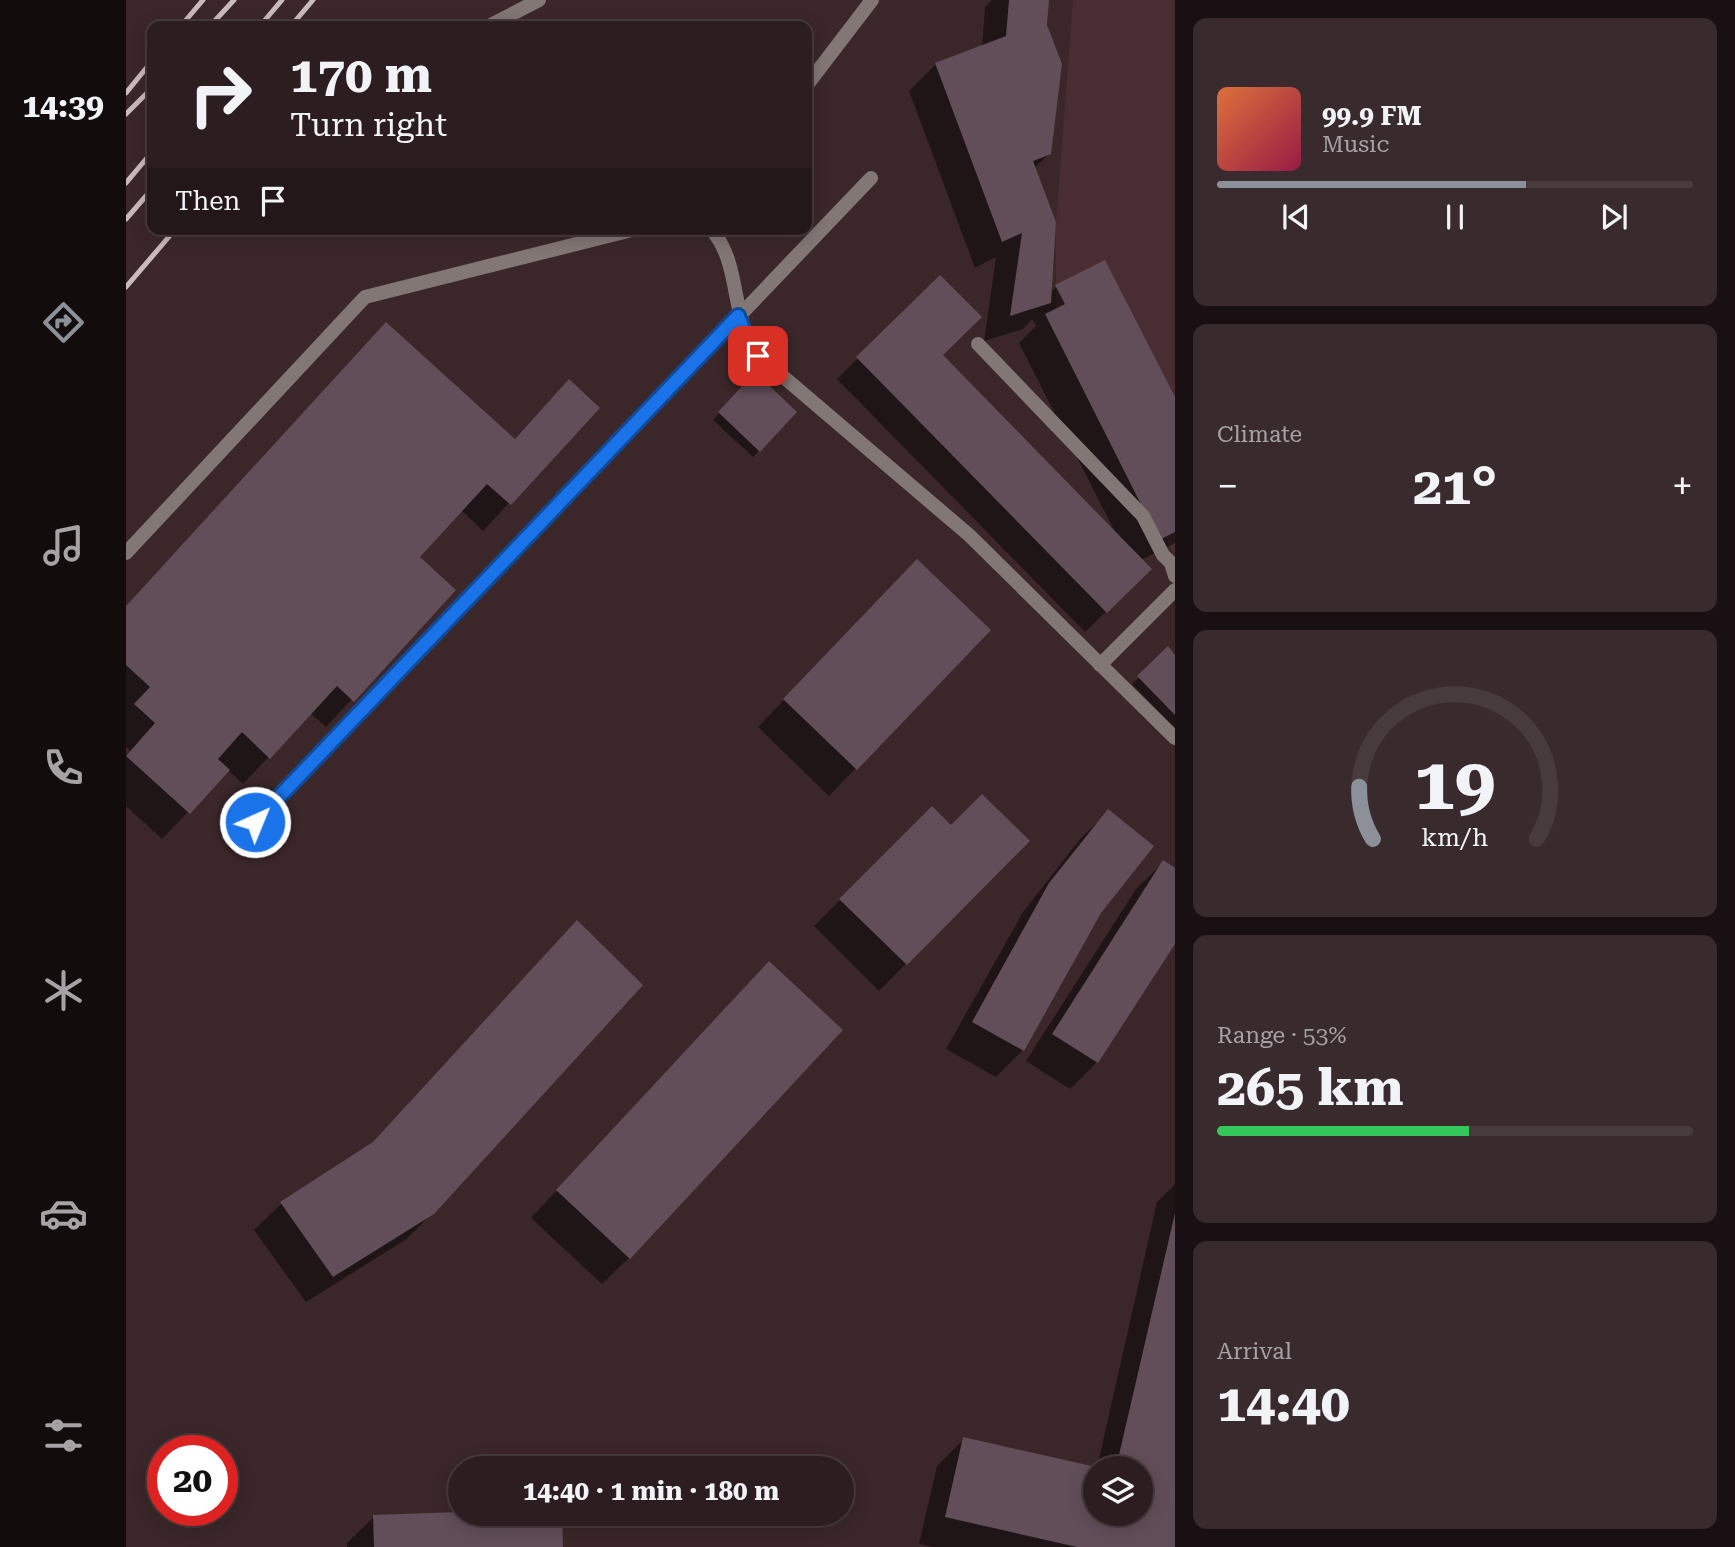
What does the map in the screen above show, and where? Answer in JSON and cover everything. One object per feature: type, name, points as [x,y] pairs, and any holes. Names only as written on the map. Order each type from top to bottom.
[{"type":"lane","points":[[498,21],[538,0]]},
{"type":"lane","points":[[812,79],[873,0]]},
{"type":"lane","points":[[255,822],[872,177]]},
{"type":"lane","points":[[126,553],[365,297],[612,235]]},
{"type":"lane","points":[[715,235],[729,259],[738,316],[748,342],[758,356],[969,535],[1175,738]]},
{"type":"lane","points":[[978,344],[1143,516],[1163,555],[1171,563],[1175,576]]},
{"type":"lane","points":[[1100,665],[1175,590]]},
{"type":"shaded area","points":[[1073,0],[1175,0],[1175,556],[1056,310],[1056,222]]},
{"type":"building","points":[[1009,0],[1049,0],[1047,25],[1062,64],[1051,154],[1033,161],[1056,222],[1051,303],[1010,316],[1022,233],[1002,242],[935,63],[1006,36]]},
{"type":"building","points":[[1105,260],[1175,397],[1175,532],[1159,540],[1045,314],[1065,304],[1055,285]]},
{"type":"building","points":[[940,275],[982,317],[943,355],[1152,569],[1107,613],[856,357]]},
{"type":"building","points":[[386,322],[515,439],[569,379],[600,408],[511,505],[487,484],[420,557],[456,590],[354,702],[337,686],[270,759],[242,732],[218,759],[230,770],[190,814],[126,756],[155,723],[134,704],[150,687],[126,665],[126,606]]},
{"type":"building","points":[[755,372],[797,412],[760,452],[718,412]]},
{"type":"building","points":[[917,559],[991,630],[857,770],[783,699]]},
{"type":"building","points":[[1168,646],[1175,655],[1175,715],[1137,676]]},
{"type":"building","points":[[982,794],[1030,841],[907,965],[839,899],[932,806],[951,825]]},
{"type":"building","points":[[1108,809],[1154,846],[1101,913],[1024,1051],[972,1022],[1049,883]]},
{"type":"building","points":[[1163,860],[1175,868],[1175,944],[1098,1063],[1052,1034]]},
{"type":"building","points":[[577,920],[643,985],[434,1214],[333,1277],[280,1202],[373,1142]]},
{"type":"building","points":[[769,961],[843,1030],[630,1259],[556,1190]]},
{"type":"building","points":[[1175,1213],[1175,1547],[1077,1547],[945,1517],[963,1437],[1083,1464],[1083,1526],[1153,1526],[1153,1456],[1119,1456]]},
{"type":"building","points":[[448,1512],[448,1526],[562,1526],[563,1547],[374,1547],[373,1515]]},
{"type":"railway","points":[[185,21],[203,0]]},
{"type":"railway","points":[[215,21],[234,0]]},
{"type":"railway","points":[[264,21],[282,0]]},
{"type":"railway","points":[[295,21],[313,0]]},
{"type":"railway","points":[[126,93],[147,67]]},
{"type":"railway","points":[[126,114],[147,93]]},
{"type":"railway","points":[[126,183],[147,158]]},
{"type":"railway","points":[[126,219],[147,195]]},
{"type":"railway","points":[[126,287],[170,235]]},
{"type":"route","points":[[255,822],[738,316],[748,342],[758,356]]}]
